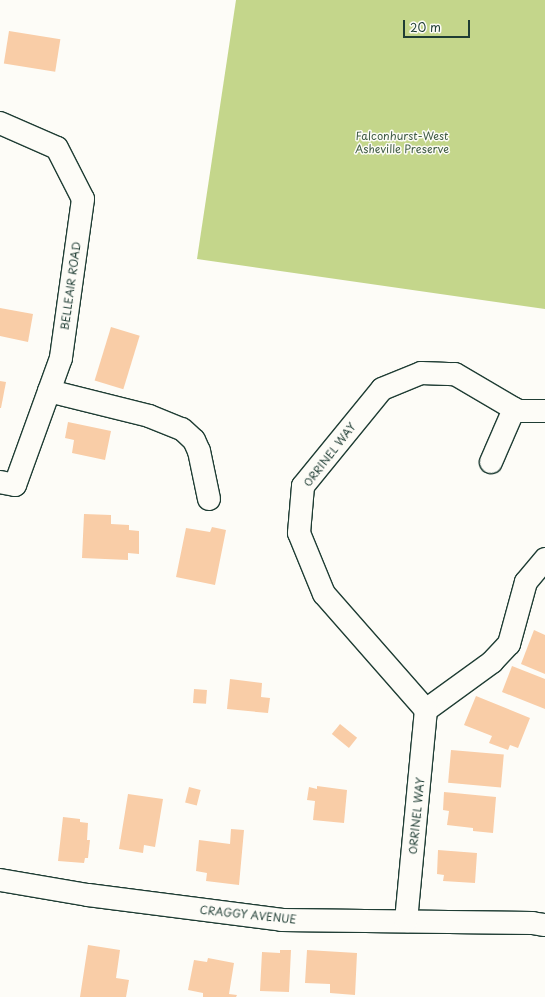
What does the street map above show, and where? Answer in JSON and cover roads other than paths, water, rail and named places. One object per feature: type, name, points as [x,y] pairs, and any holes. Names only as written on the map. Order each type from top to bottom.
[{"type":"street","name":"BELLEAIR ROAD","points":[[0,123],[57,148],[83,198],[61,358],[8,484]]},
{"type":"street","name":"ORRINEL WAY","points":[[406,921],[426,710],[324,594],[299,533],[303,486],[382,389],[422,373],[455,374],[518,411],[545,411]]},
{"type":"street","points":[[48,391],[149,416],[182,429],[194,440],[199,451],[210,499]]},
{"type":"street","points":[[491,462],[514,409]]},
{"type":"street","points":[[426,710],[492,662],[509,644],[526,582],[545,559]]},
{"type":"street","name":"CRAGGY AVENUE","points":[[0,880],[88,895],[282,920],[532,923],[545,925]]},
{"type":"park label","name":"Falconhurst-West Asheville Preserve","points":[[402,143]]}]
